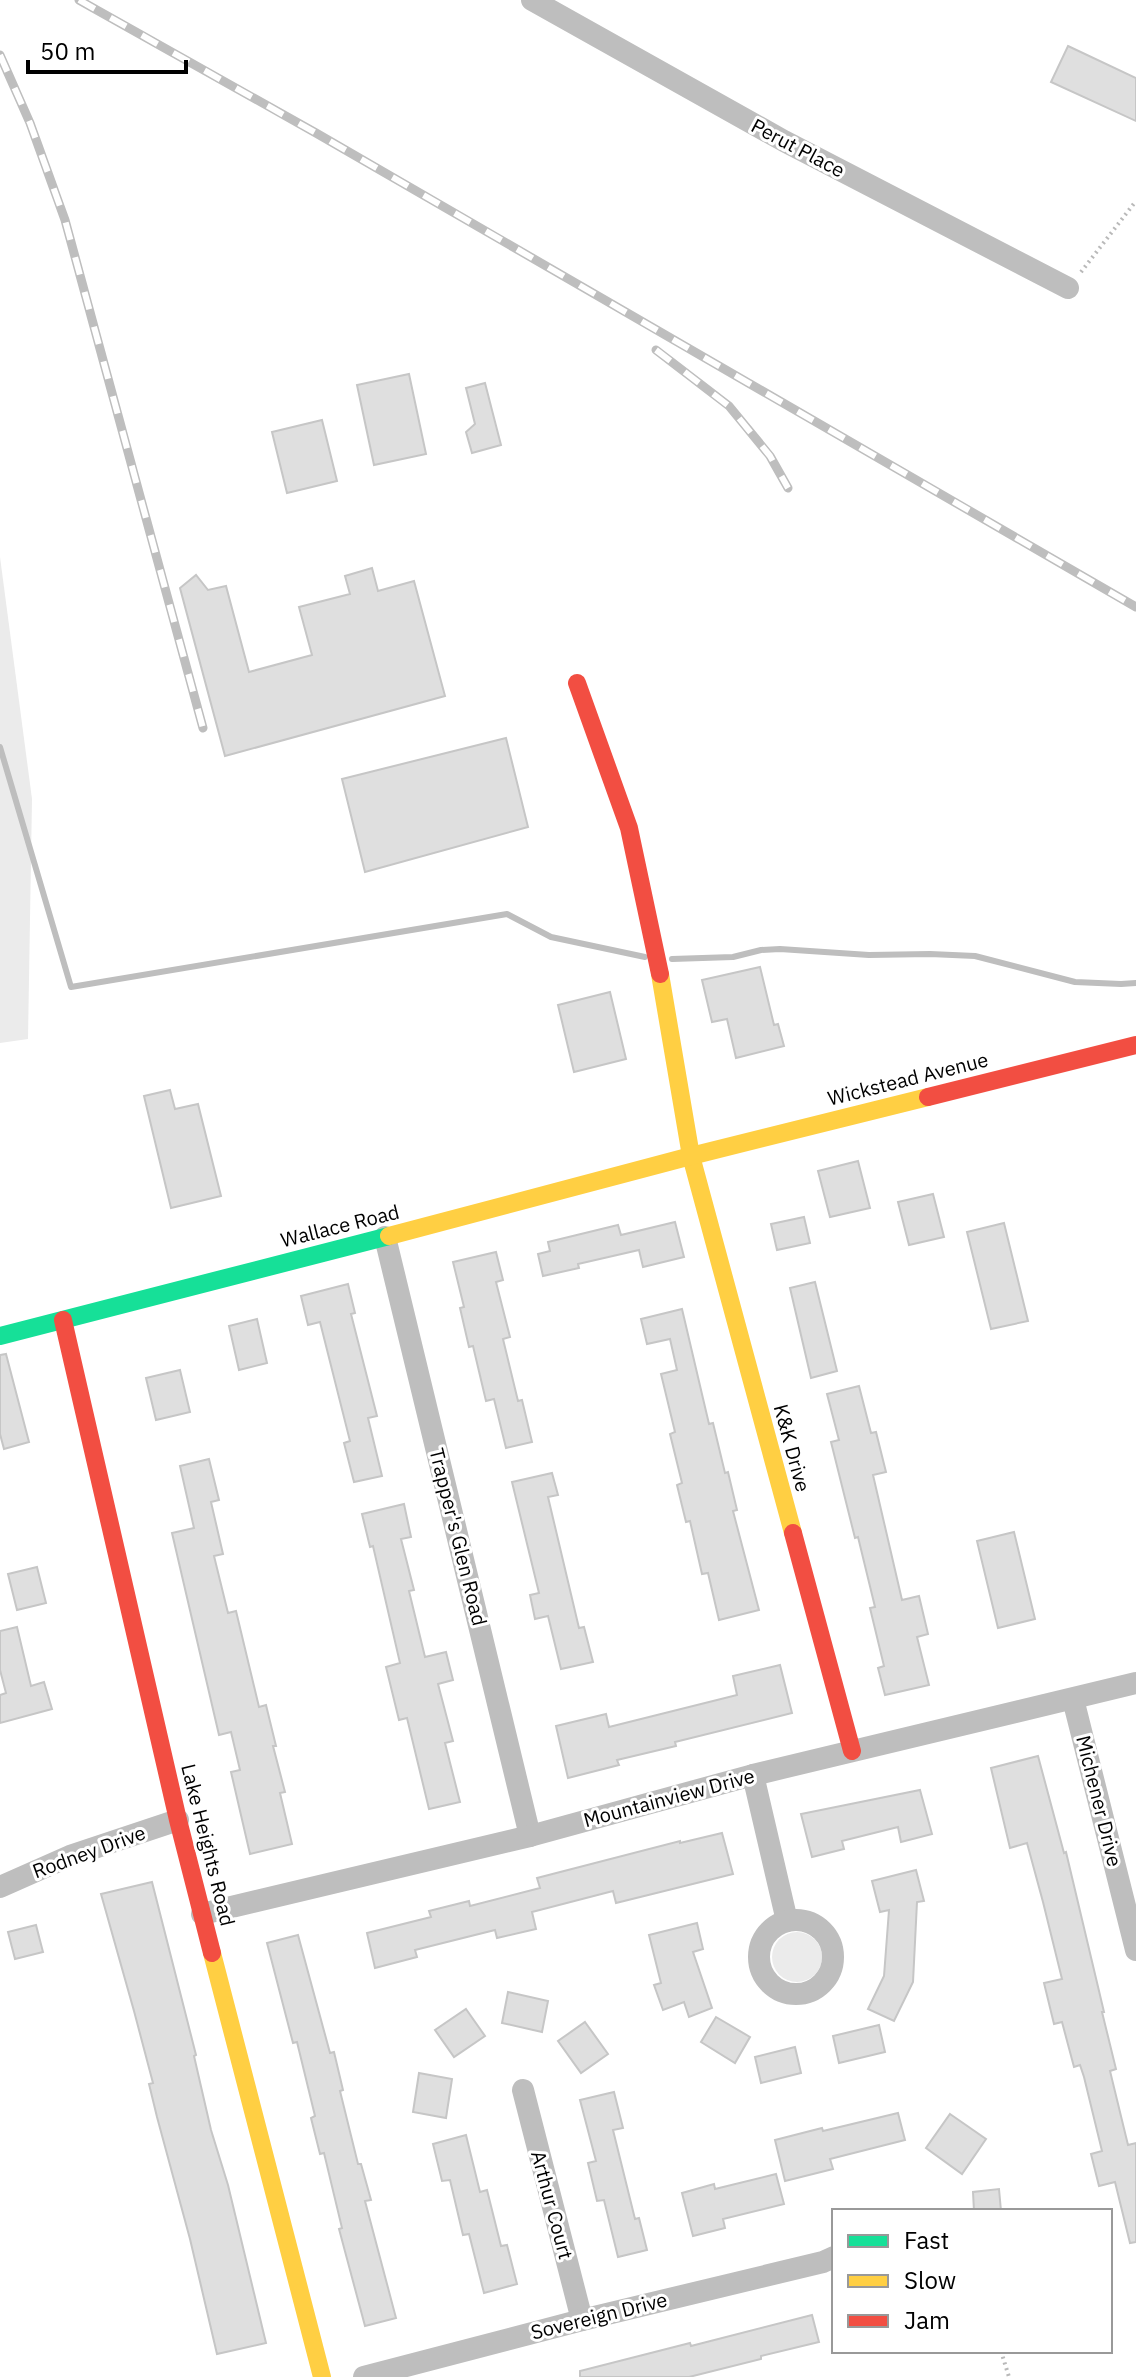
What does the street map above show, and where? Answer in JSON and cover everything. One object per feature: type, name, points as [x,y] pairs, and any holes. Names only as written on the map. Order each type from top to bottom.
[{"type":"street","name":"Perut Place","points":[[532,0],[784,141],[1068,288]]},
{"type":"street","name":"K&K Drive","points":[[577,683],[629,828],[655,948],[691,1156],[852,1751]]},
{"type":"street","name":"Wickstead Avenue","points":[[691,1156],[1136,1045]]},
{"type":"street","name":"Wallace Road","points":[[0,1336],[691,1156]]},
{"type":"street","name":"Trapper's Glen Road","points":[[385,1237],[530,1836]]},
{"type":"street","name":"Lake Heights Road","points":[[63,1320],[178,1820],[322,2377]]},
{"type":"street","name":"Mountainview Drive","points":[[202,1914],[530,1836],[753,1775],[1136,1683]]},
{"type":"street","name":"Michener Drive","points":[[1073,1699],[1136,1950]]},
{"type":"street","points":[[753,1775],[787,1921]]},
{"type":"street","name":"Rodney Drive","points":[[0,1887],[70,1856],[178,1820]]},
{"type":"street","name":"Arthur Court","points":[[523,2090],[582,2320]]},
{"type":"street","name":"Sovereign Drive","points":[[364,2377],[832,2258]]},
{"type":"path","points":[[1068,288],[1136,201]]},
{"type":"path","points":[[1002,2353],[1009,2377]]},
{"type":"shaded area","points":[[0,557],[32,799],[28,1039],[0,1043]]},
{"type":"shaded area","points":[[797,1932],[815,1939],[822,1957],[815,1975],[797,1982],[779,1975],[772,1957],[779,1939]]},
{"type":"building","points":[[1068,46],[1136,78],[1136,121],[1051,82]]},
{"type":"building","points":[[409,374],[426,454],[374,465],[357,385]]},
{"type":"building","points":[[485,383],[501,445],[472,453],[466,432],[475,424],[466,388]]},
{"type":"building","points":[[322,420],[337,481],[287,493],[272,432]]},
{"type":"building","points":[[372,568],[378,591],[414,581],[445,696],[225,756],[180,588],[196,575],[208,590],[226,586],[249,672],[312,655],[299,607],[350,594],[345,576]]},
{"type":"building","points":[[506,738],[528,827],[365,872],[342,779]]},
{"type":"building","points":[[760,967],[774,1025],[778,1024],[784,1046],[736,1058],[727,1019],[712,1022],[702,980]]},
{"type":"building","points":[[610,992],[626,1059],[574,1072],[558,1005]]},
{"type":"building","points":[[170,1090],[175,1109],[198,1104],[221,1196],[171,1208],[144,1096]]},
{"type":"building","points":[[858,1161],[870,1208],[830,1217],[818,1171]]},
{"type":"building","points":[[933,1194],[944,1237],[909,1245],[898,1202]]},
{"type":"building","points":[[804,1217],[810,1243],[777,1250],[771,1224]]},
{"type":"building","points":[[675,1222],[684,1257],[643,1267],[639,1250],[578,1264],[579,1268],[543,1276],[538,1254],[550,1251],[548,1242],[618,1225],[621,1235]]},
{"type":"building","points":[[1004,1223],[1028,1321],[991,1329],[967,1232]]},
{"type":"building","points":[[496,1252],[503,1280],[496,1282],[510,1337],[503,1339],[532,1442],[506,1448],[494,1399],[486,1401],[473,1346],[469,1347],[460,1308],[464,1307],[453,1262]]},
{"type":"building","points":[[815,1282],[837,1371],[811,1378],[790,1288]]},
{"type":"building","points":[[348,1284],[355,1313],[351,1314],[377,1416],[368,1418],[382,1476],[354,1482],[344,1443],[350,1441],[320,1322],[308,1325],[301,1296]]},
{"type":"building","points":[[682,1309],[709,1424],[713,1423],[725,1473],[728,1472],[737,1510],[733,1511],[759,1610],[719,1620],[708,1573],[702,1574],[690,1521],[686,1522],[677,1485],[682,1483],[670,1434],[675,1432],[661,1374],[677,1370],[670,1339],[647,1344],[641,1319]]},
{"type":"building","points":[[257,1319],[267,1363],[239,1370],[229,1326]]},
{"type":"building","points":[[6,1354],[29,1442],[4,1449],[0,1434],[0,1355]]},
{"type":"building","points":[[180,1370],[190,1412],[156,1420],[146,1378]]},
{"type":"building","points":[[859,1386],[871,1433],[876,1432],[886,1472],[873,1475],[902,1600],[919,1596],[928,1634],[917,1637],[929,1685],[885,1695],[878,1668],[884,1666],[870,1608],[875,1607],[831,1442],[839,1440],[827,1394]]},
{"type":"building","points":[[209,1459],[219,1500],[211,1502],[223,1554],[214,1556],[228,1613],[236,1611],[259,1707],[266,1705],[285,1792],[280,1793],[292,1844],[250,1854],[231,1772],[240,1770],[231,1732],[219,1735],[172,1533],[194,1528],[180,1466]]},
{"type":"building","points":[[552,1473],[558,1495],[548,1497],[579,1628],[584,1627],[593,1662],[561,1669],[548,1616],[535,1619],[530,1595],[539,1593],[512,1482]]},
{"type":"building","points":[[404,1504],[411,1537],[401,1539],[414,1590],[409,1591],[425,1657],[446,1652],[453,1680],[438,1684],[453,1741],[445,1743],[460,1802],[429,1809],[407,1718],[399,1720],[386,1667],[400,1663],[373,1546],[370,1547],[362,1514]]},
{"type":"building","points":[[1014,1532],[1035,1619],[998,1628],[977,1541]]},
{"type":"building","points":[[37,1567],[46,1603],[17,1610],[8,1574]]},
{"type":"building","points":[[17,1627],[31,1686],[44,1682],[52,1709],[0,1723],[0,1695],[6,1693],[0,1670],[0,1631]]},
{"type":"building","points":[[780,1665],[792,1713],[675,1742],[676,1746],[617,1760],[619,1765],[568,1778],[556,1726],[606,1714],[609,1727],[737,1695],[733,1676]]},
{"type":"building","points":[[1038,1756],[1066,1852],[1104,2012],[1116,2069],[1110,2071],[1128,2145],[1136,2143],[1136,2242],[1130,2243],[1115,2182],[1099,2186],[1091,2154],[1102,2151],[1084,2077],[1080,2065],[1074,2067],[1062,2022],[1054,2024],[1044,1983],[1062,1979],[1043,1902],[1027,1843],[1010,1848],[991,1768]]},
{"type":"building","points":[[920,1790],[932,1834],[901,1842],[898,1827],[842,1841],[844,1849],[812,1857],[801,1814]]},
{"type":"building","points":[[722,1833],[733,1874],[616,1903],[613,1891],[532,1912],[536,1929],[497,1938],[495,1930],[415,1950],[417,1957],[375,1968],[367,1933],[431,1917],[429,1911],[469,1901],[470,1906],[540,1888],[537,1878]]},
{"type":"building","points":[[916,1870],[924,1901],[917,1902],[913,1982],[894,2021],[868,2009],[884,1976],[889,1910],[880,1912],[872,1881]]},
{"type":"building","points":[[152,1882],[266,2343],[217,2354],[149,2084],[153,2083],[101,1894]]},
{"type":"building","points":[[697,1923],[703,1949],[693,1952],[712,2008],[689,2017],[684,2002],[663,2010],[654,1985],[661,1983],[649,1935]]},
{"type":"building","points":[[36,1925],[43,1952],[15,1959],[8,1932]]},
{"type":"building","points":[[298,1935],[330,2053],[334,2052],[358,2164],[361,2164],[371,2200],[365,2201],[396,2318],[365,2326],[339,2229],[342,2228],[324,2153],[320,2154],[311,2118],[315,2116],[297,2042],[293,2043],[267,1943]]},
{"type":"building","points":[[508,1992],[548,2001],[542,2032],[502,2023]]},
{"type":"building","points":[[466,2009],[485,2036],[454,2057],[435,2030]]},
{"type":"building","points":[[716,2017],[750,2037],[735,2063],[701,2042]]},
{"type":"building","points":[[585,2022],[608,2054],[581,2073],[558,2041]]},
{"type":"building","points":[[879,2025],[885,2052],[839,2063],[833,2036]]},
{"type":"building","points":[[795,2047],[801,2073],[761,2083],[755,2057]]},
{"type":"building","points":[[419,2073],[452,2079],[446,2118],[413,2112]]},
{"type":"building","points":[[614,2092],[623,2128],[613,2130],[635,2219],[639,2218],[647,2250],[618,2257],[604,2200],[597,2201],[588,2163],[596,2161],[580,2100]]},
{"type":"building","points":[[898,2113],[905,2140],[830,2159],[833,2169],[785,2181],[775,2140]]},
{"type":"building","points":[[950,2114],[986,2139],[962,2174],[926,2148]]},
{"type":"building","points":[[466,2135],[480,2192],[487,2190],[501,2246],[507,2245],[517,2284],[484,2293],[469,2234],[463,2235],[450,2180],[442,2181],[433,2144]]},
{"type":"building","points":[[776,2174],[784,2204],[723,2219],[725,2228],[693,2236],[682,2193],[714,2184],[715,2189]]},
{"type":"building","points":[[999,2189],[1001,2209],[974,2209],[973,2192]]},
{"type":"building","points":[[812,2315],[819,2342],[761,2356],[761,2359],[689,2377],[580,2377],[580,2371]]},
{"type":"waterway","points":[[0,747],[71,987],[507,914],[551,937],[645,957]]},
{"type":"waterway","points":[[672,959],[733,957],[780,949],[869,955],[975,956],[1075,982],[1136,983]]},
{"type":"railway","points":[[79,0],[316,133],[1136,607]]},
{"type":"railway","points":[[0,55],[30,123],[65,220],[203,728]]},
{"type":"railway","points":[[656,350],[729,406],[770,456],[788,488]]},
{"type":"traffic: fast","points":[[0,1336],[389,1236]]},
{"type":"traffic: slow","points":[[660,974],[691,1156],[793,1533]]},
{"type":"traffic: slow","points":[[389,1236],[928,1097]]},
{"type":"traffic: slow","points":[[212,1953],[322,2377]]},
{"type":"traffic: jam","points":[[577,683],[629,828],[660,974]]},
{"type":"traffic: jam","points":[[928,1097],[1136,1045]]},
{"type":"traffic: jam","points":[[63,1320],[178,1820],[212,1953]]},
{"type":"traffic: jam","points":[[793,1533],[852,1751]]}]
